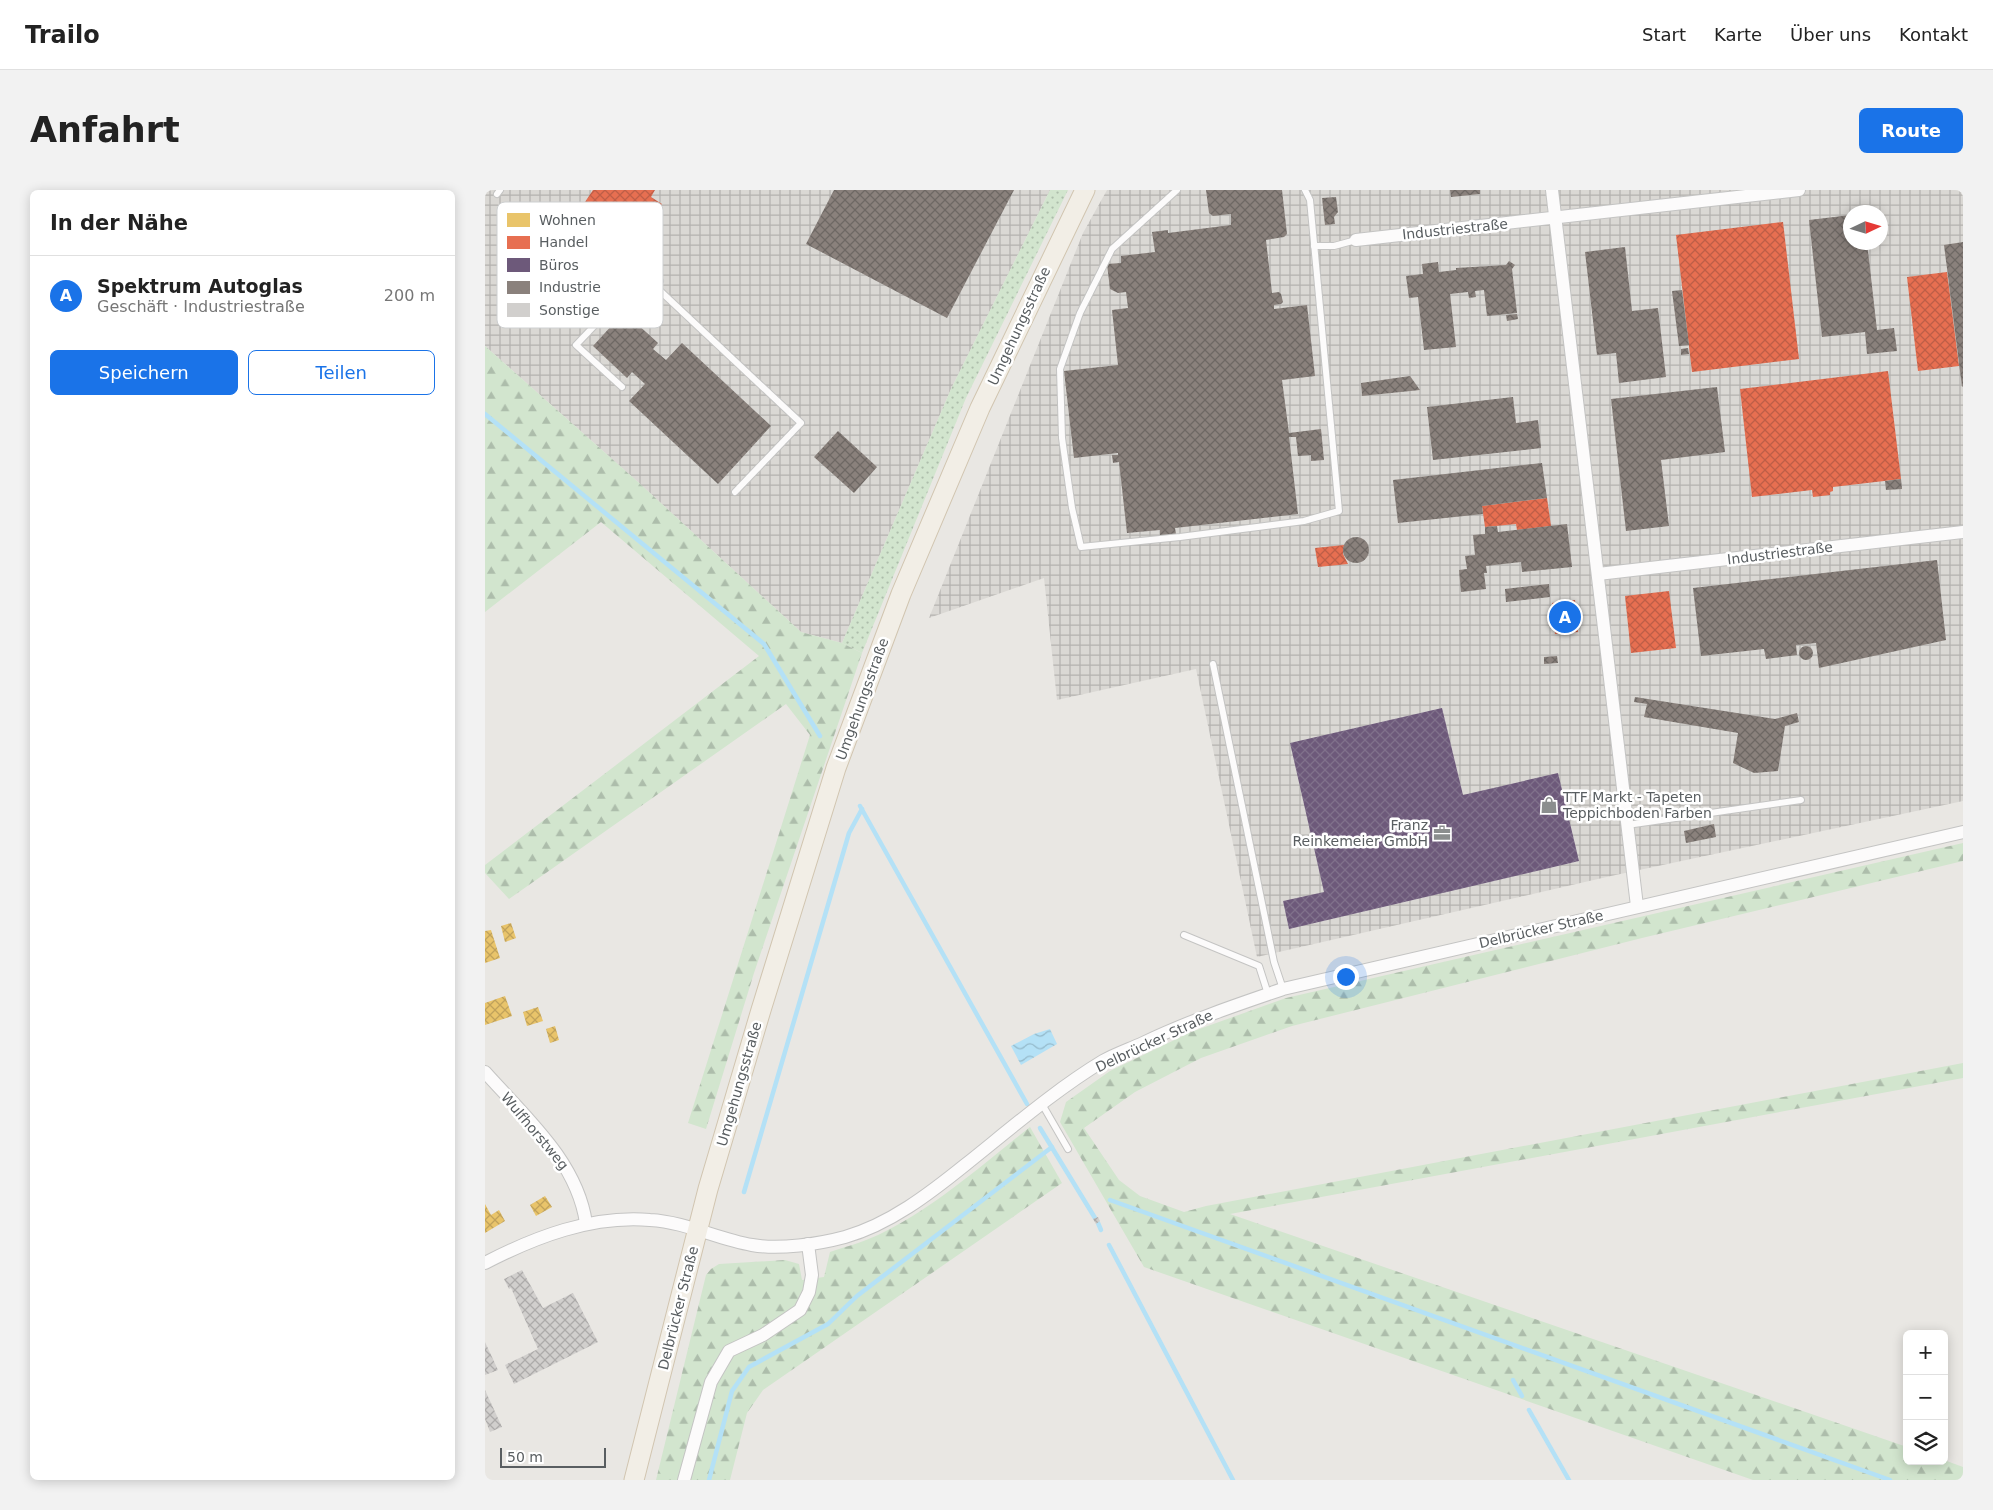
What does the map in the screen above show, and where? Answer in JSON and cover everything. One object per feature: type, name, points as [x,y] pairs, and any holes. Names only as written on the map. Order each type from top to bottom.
[{"type":"main road","name":"Umgehungsstraße","points":[[697,1229],[758,1019],[836,768],[901,594],[980,408],[1085,190]]},
{"type":"main road","name":"Delbrücker Straße","points":[[634,1480],[697,1229]]},
{"type":"street","points":[[1552,190],[1637,906]]},
{"type":"street","name":"Industriestraße","points":[[1356,240],[1799,190]]},
{"type":"street","name":"Industriestraße","points":[[1597,574],[1963,532]]},
{"type":"street","name":"Delbrücker Straße","points":[[697,1229],[753,1246],[808,1244],[844,1237],[877,1225],[910,1206],[1042,1104],[1104,1061],[1188,1022],[1283,989],[1963,832]]},
{"type":"street","name":"Wulfhorstweg","points":[[485,1072],[551,1146],[567,1169],[584,1205],[587,1223]]},
{"type":"street","points":[[485,1263],[542,1238],[587,1223],[649,1220],[679,1224],[697,1229]]},
{"type":"street","points":[[684,1480],[711,1382],[729,1351],[763,1335],[800,1310],[809,1292],[812,1275],[808,1244]]},
{"type":"lane","points":[[1177,190],[1112,249],[1080,313],[1060,369],[1062,438],[1072,508],[1081,547],[1180,537],[1304,521],[1339,511],[1310,200],[1305,190]]},
{"type":"lane","points":[[1314,246],[1334,246],[1356,240]]},
{"type":"lane","points":[[663,289],[801,423],[735,492]]},
{"type":"lane","points":[[592,328],[576,345],[621,387]]},
{"type":"lane","points":[[1213,664],[1274,962],[1283,989]]},
{"type":"lane","points":[[1627,825],[1801,800]]},
{"type":"lane","points":[[1184,935],[1259,966],[1268,994]]},
{"type":"lane","points":[[1042,1104],[1068,1149]]},
{"type":"shaded area","points":[[485,190],[1050,190],[951,389],[842,643],[801,632],[638,482],[485,346]]},
{"type":"shaded area","points":[[1107,190],[1963,190],[1963,801],[1611,876],[1257,957],[1196,669],[1057,700],[1044,578],[929,618],[1083,233]]},
{"type":"green space","points":[[1050,190],[1068,190],[966,398],[862,653],[842,643],[951,389]]},
{"type":"green space","points":[[485,346],[638,482],[801,632],[842,643],[862,653],[754,973],[706,1129],[688,1123],[810,735],[786,704],[509,899],[485,873],[485,865],[759,656],[601,522],[485,612]]},
{"type":"green space","points":[[1963,843],[1963,861],[1642,938],[1292,1026],[1201,1058],[1135,1092],[1084,1128],[1119,1180],[1140,1196],[1184,1212],[1206,1206],[1963,1063],[1963,1078],[1230,1214],[1903,1446],[1903,1465],[1948,1465],[1948,1461],[1963,1467],[1963,1480],[1753,1480],[1144,1267],[1060,1122],[1066,1102],[1110,1071],[1191,1032],[1286,998]]},
{"type":"green space","points":[[1030,1127],[1062,1183],[763,1390],[747,1413],[730,1480],[656,1480],[706,1275],[711,1269],[719,1264],[785,1260],[799,1264],[802,1280],[824,1277],[830,1252],[878,1235],[904,1221],[942,1197]]},
{"type":"water","points":[[1050,1029],[1057,1044],[1021,1065],[1011,1046],[1034,1034]]},
{"type":"building: Wohnen","points":[[511,923],[516,938],[505,942],[501,926]]},
{"type":"building: Wohnen","points":[[491,930],[500,958],[485,963],[485,931]]},
{"type":"building: Wohnen","points":[[505,996],[512,1016],[485,1025],[485,1003]]},
{"type":"building: Wohnen","points":[[538,1007],[543,1021],[527,1026],[523,1012]]},
{"type":"building: Wohnen","points":[[555,1026],[559,1040],[550,1043],[546,1029]]},
{"type":"building: Wohnen","points":[[545,1196],[552,1207],[536,1216],[530,1205]]},
{"type":"building: Wohnen","points":[[485,1204],[491,1215],[499,1210],[505,1221],[485,1233]]},
{"type":"building: Handel","points":[[593,190],[655,190],[651,197],[659,202],[585,202]]},
{"type":"building: Handel","points":[[1783,222],[1799,359],[1692,372],[1676,235]]},
{"type":"building: Handel","points":[[1947,272],[1959,366],[1918,371],[1907,277]]},
{"type":"building: Handel","points":[[1888,371],[1901,479],[1833,487],[1830,495],[1813,497],[1812,490],[1752,497],[1740,389]]},
{"type":"building: Handel","points":[[1547,498],[1551,526],[1517,530],[1516,524],[1485,527],[1482,506]]},
{"type":"building: Handel","points":[[1344,545],[1343,554],[1348,564],[1318,567],[1315,548]]},
{"type":"building: Handel","points":[[1669,591],[1676,648],[1631,653],[1625,596]]},
{"type":"building: Handel","points":[[1575,600],[1578,632],[1555,634],[1552,603]]},
{"type":"building: Büros","name":"Franz Reinkemeier GmbH","points":[[1442,708],[1463,795],[1558,773],[1579,861],[1289,929],[1283,901],[1324,892],[1290,743]]},
{"type":"building: Industrie","points":[[834,190],[1014,190],[947,318],[806,244]]},
{"type":"building: Industrie","points":[[1206,190],[1282,190],[1287,234],[1284,237],[1266,240],[1272,293],[1279,292],[1283,302],[1274,305],[1274,309],[1307,305],[1315,376],[1282,380],[1289,433],[1321,429],[1324,460],[1311,461],[1311,455],[1298,456],[1296,437],[1289,437],[1298,514],[1175,528],[1176,534],[1160,536],[1160,530],[1127,533],[1119,462],[1113,463],[1112,455],[1118,455],[1118,453],[1074,458],[1064,371],[1118,365],[1112,310],[1128,308],[1126,292],[1118,293],[1110,289],[1107,264],[1121,263],[1121,256],[1155,252],[1152,232],[1168,230],[1168,233],[1231,225],[1231,214],[1213,216],[1209,213]]},
{"type":"building: Industrie","points":[[1450,190],[1480,190],[1480,194],[1451,197]]},
{"type":"building: Industrie","points":[[1336,197],[1338,212],[1334,217],[1335,224],[1325,225],[1322,198]]},
{"type":"building: Industrie","points":[[1843,216],[1843,250],[1868,250],[1877,330],[1894,328],[1897,351],[1867,354],[1865,332],[1822,337],[1809,220]]},
{"type":"building: Industrie","points":[[1963,242],[1963,386],[1962,387],[1944,245]]},
{"type":"building: Industrie","points":[[1625,247],[1632,311],[1658,308],[1666,377],[1619,383],[1616,353],[1597,355],[1585,252]]},
{"type":"building: Industrie","points":[[1509,261],[1515,265],[1512,269],[1517,313],[1487,316],[1484,290],[1475,291],[1476,297],[1469,298],[1468,292],[1450,294],[1456,347],[1424,350],[1418,297],[1409,298],[1406,276],[1423,274],[1422,264],[1438,262],[1439,272],[1456,270],[1456,268],[1506,265]]},
{"type":"building: Industrie","points":[[1682,290],[1689,345],[1679,346],[1672,291]]},
{"type":"building: Industrie","points":[[1517,314],[1518,319],[1507,321],[1506,315]]},
{"type":"building: Industrie","points":[[609,328],[642,328],[658,343],[653,349],[666,360],[682,343],[771,426],[718,484],[629,401],[645,384],[632,372],[627,378],[593,346]]},
{"type":"building: Industrie","points":[[1688,348],[1689,354],[1681,355],[1681,349]]},
{"type":"building: Industrie","points":[[1410,376],[1420,390],[1362,396],[1361,383]]},
{"type":"building: Industrie","points":[[1717,387],[1725,452],[1661,460],[1669,526],[1626,531],[1611,399]]},
{"type":"building: Industrie","points":[[1513,397],[1516,423],[1538,420],[1541,448],[1433,460],[1427,407]]},
{"type":"building: Industrie","points":[[838,431],[877,467],[854,493],[814,457]]},
{"type":"building: Industrie","points":[[1542,463],[1547,498],[1482,506],[1483,514],[1398,523],[1393,480]]},
{"type":"building: Industrie","points":[[1901,479],[1902,489],[1886,490],[1885,481]]},
{"type":"building: Industrie","points":[[1567,524],[1572,567],[1522,572],[1521,562],[1486,566],[1487,573],[1484,573],[1486,589],[1461,592],[1459,570],[1467,569],[1465,556],[1475,555],[1473,535],[1485,534],[1485,527],[1497,526],[1498,532]]},
{"type":"building: Industrie","points":[[1356,537],[1365,541],[1369,550],[1365,559],[1356,563],[1347,559],[1343,550],[1347,541]]},
{"type":"building: Industrie","points":[[1937,560],[1946,640],[1819,668],[1816,643],[1796,645],[1797,655],[1766,659],[1764,649],[1701,656],[1693,588]]},
{"type":"building: Industrie","points":[[1549,584],[1550,597],[1506,602],[1505,589]]},
{"type":"building: Industrie","points":[[1806,646],[1811,648],[1813,653],[1811,658],[1806,660],[1801,658],[1799,653],[1801,648]]},
{"type":"building: Industrie","points":[[1557,656],[1558,663],[1544,664],[1544,657]]},
{"type":"building: Industrie","points":[[1635,697],[1775,719],[1797,713],[1799,722],[1785,726],[1778,771],[1754,773],[1733,763],[1738,733],[1644,717],[1647,704],[1634,702]]},
{"type":"building: Industrie","points":[[1564,797],[1568,797],[1570,803],[1566,804]]},
{"type":"building: Industrie","points":[[1714,824],[1716,837],[1686,843],[1684,831]]},
{"type":"building: Sonstige","points":[[1098,1217],[1100,1221],[1096,1224],[1093,1219]]},
{"type":"building: Sonstige","points":[[522,1270],[543,1308],[573,1293],[598,1342],[514,1384],[505,1365],[538,1349],[511,1288],[509,1289],[504,1279]]},
{"type":"building: Sonstige","points":[[485,1342],[498,1370],[485,1375]]},
{"type":"building: Sonstige","points":[[485,1390],[502,1427],[490,1432],[485,1419]]},
{"type":"waterway","points":[[485,414],[764,644],[820,736]]},
{"type":"waterway","points":[[860,806],[1027,1104]]},
{"type":"waterway","points":[[744,1192],[849,833],[862,809]]},
{"type":"waterway","points":[[1040,1128],[1095,1218]]},
{"type":"waterway","points":[[709,1480],[732,1391],[749,1367],[828,1324],[857,1296],[1052,1147]]},
{"type":"waterway","points":[[1110,1200],[1890,1480]]},
{"type":"waterway","points":[[1098,1223],[1101,1230]]},
{"type":"waterway","points":[[1109,1245],[1233,1480]]},
{"type":"waterway","points":[[1513,1380],[1522,1396]]},
{"type":"waterway","points":[[1529,1410],[1569,1480]]},
{"type":"place","name":"Spektrum Autoglas","points":[[1565,617]]},
{"type":"place","name":"TTF Markt - Tapeten Teppichboden Farben","points":[[1549,805]]},
{"type":"place","name":"Franz Reinkemeier GmbH","points":[[1442,833]]}]
